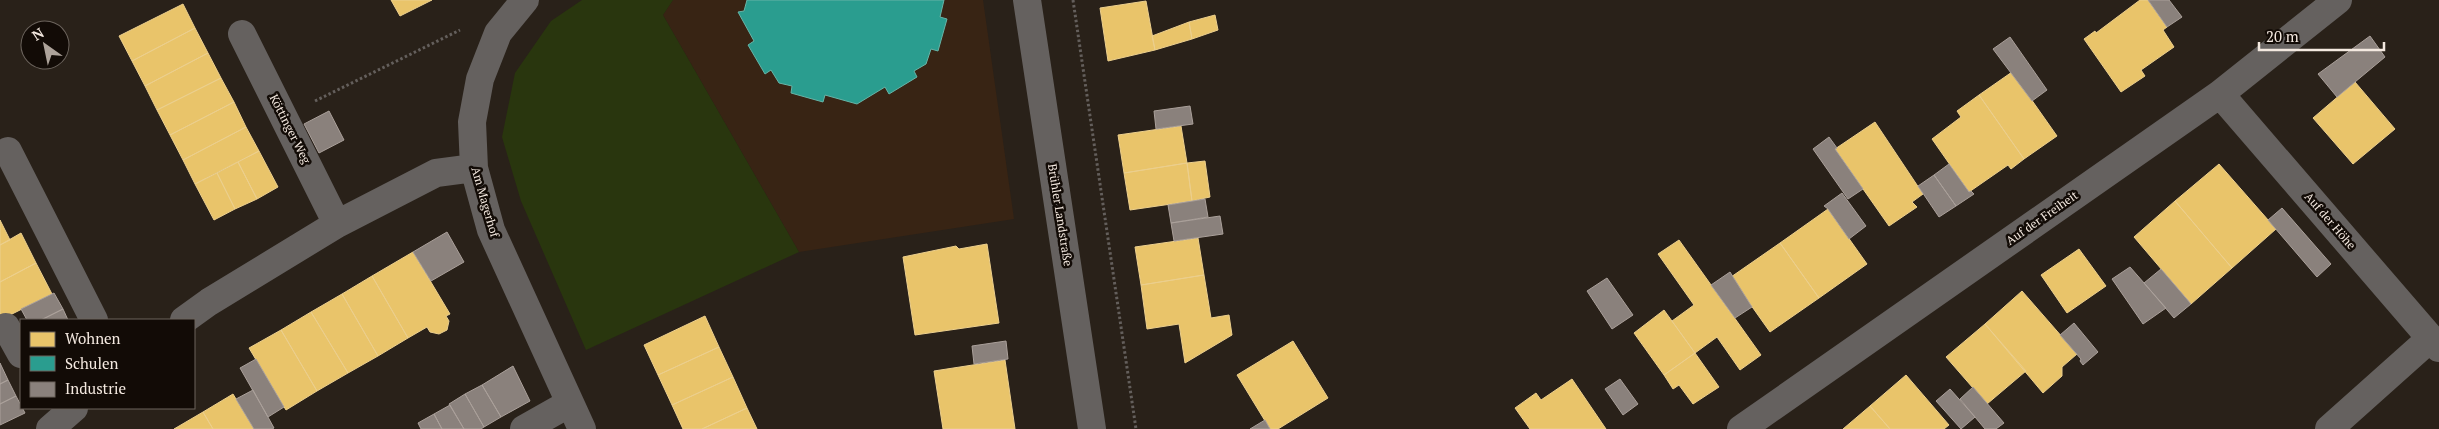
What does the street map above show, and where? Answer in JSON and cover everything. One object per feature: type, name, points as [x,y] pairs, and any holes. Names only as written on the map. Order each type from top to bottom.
[{"type":"street","name":"Am Magerhof","points":[[525,0],[498,33],[480,79],[474,114],[474,168],[491,230],[582,429]]},
{"type":"street","name":"Brühler Landstraße","points":[[1028,0],[1092,429]]},
{"type":"street","name":"Auf der Freiheit","points":[[1741,429],[2220,94],[2338,0]]},
{"type":"street","name":"Köttinger Weg","points":[[242,34],[337,224]]},
{"type":"street","name":"Auf der Höhe","points":[[2220,94],[2435,343]]},
{"type":"street","points":[[8,151],[93,319]]},
{"type":"street","points":[[185,319],[209,302],[337,224],[436,173],[474,168]]},
{"type":"street","points":[[6,327],[20,352]]},
{"type":"street","points":[[2329,429],[2435,343]]},
{"type":"street","points":[[524,429],[570,402]]},
{"type":"path","points":[[1074,0],[1136,429]]},
{"type":"path","points":[[284,117],[468,26],[498,33]]},
{"type":"shaded area","points":[[673,0],[983,0],[1014,219],[799,252],[663,15]]},
{"type":"green space","points":[[582,0],[673,0],[663,15],[799,252],[586,350],[521,201],[502,137],[515,73],[551,21]]},
{"type":"building: Wohnen","points":[[391,0],[432,0],[400,16]]},
{"type":"building: Wohnen","points":[[2140,0],[2148,0],[2167,27],[2163,30],[2174,47],[2141,70],[2145,76],[2121,92],[2084,39],[2095,31],[2096,33]]},
{"type":"building: Wohnen","points":[[1146,1],[1155,50],[1108,61],[1100,8]]},
{"type":"building: Wohnen","points":[[183,4],[195,28],[132,61],[119,36]]},
{"type":"building: Wohnen","points":[[1215,15],[1218,30],[1192,39],[1189,22]]},
{"type":"building: Wohnen","points":[[1189,22],[1192,39],[1155,50],[1152,36]]},
{"type":"building: Wohnen","points":[[195,28],[208,53],[145,86],[132,61]]},
{"type":"building: Wohnen","points":[[208,53],[221,78],[157,110],[145,86]]},
{"type":"building: Wohnen","points":[[2012,72],[2057,136],[2024,159],[1979,95]]},
{"type":"building: Wohnen","points":[[221,78],[234,102],[170,135],[157,110]]},
{"type":"building: Wohnen","points":[[2355,82],[2395,129],[2353,164],[2313,118]]},
{"type":"building: Wohnen","points":[[1979,95],[2024,159],[2011,169],[2008,165],[1969,192],[1932,139],[1961,117],[1957,111]]},
{"type":"building: Wohnen","points":[[234,102],[246,127],[183,160],[170,135]]},
{"type":"building: Wohnen","points":[[1875,122],[1923,194],[1912,202],[1917,207],[1889,226],[1835,149]]},
{"type":"building: Wohnen","points":[[1181,126],[1187,163],[1124,173],[1118,135]]},
{"type":"building: Wohnen","points":[[246,127],[259,151],[195,184],[183,160]]},
{"type":"building: Wohnen","points":[[259,151],[278,187],[257,199],[238,162]]},
{"type":"building: Wohnen","points":[[1205,161],[1210,197],[1192,201],[1187,163]]},
{"type":"building: Wohnen","points":[[238,162],[257,199],[235,209],[217,173]]},
{"type":"building: Wohnen","points":[[1187,163],[1192,201],[1130,210],[1124,173]]},
{"type":"building: Wohnen","points":[[2219,164],[2276,229],[2232,268],[2175,201]]},
{"type":"building: Wohnen","points":[[217,173],[235,209],[214,220],[195,184]]},
{"type":"building: Wohnen","points":[[2175,201],[2232,268],[2191,304],[2134,237]]},
{"type":"building: Wohnen","points":[[1828,209],[1867,264],[1819,298],[1780,243]]},
{"type":"building: Wohnen","points":[[0,220],[10,240],[0,245]]},
{"type":"building: Wohnen","points":[[21,233],[36,263],[0,282],[0,245]]},
{"type":"building: Wohnen","points":[[1198,238],[1204,275],[1141,285],[1135,247]]},
{"type":"building: Wohnen","points":[[1679,240],[1761,355],[1740,370],[1717,337],[1695,353],[1672,321],[1694,305],[1658,254]]},
{"type":"building: Wohnen","points":[[1780,243],[1819,298],[1770,332],[1731,277]]},
{"type":"building: Wohnen","points":[[987,244],[999,323],[915,335],[903,257],[956,246],[959,249]]},
{"type":"building: Wohnen","points":[[2079,249],[2106,286],[2067,313],[2041,275]]},
{"type":"building: Wohnen","points":[[413,252],[450,314],[446,316],[449,321],[447,330],[439,334],[430,332],[427,327],[408,338],[372,276]]},
{"type":"building: Wohnen","points":[[36,263],[52,294],[0,320],[0,282]]},
{"type":"building: Wohnen","points":[[1204,275],[1211,318],[1229,315],[1232,335],[1185,363],[1179,324],[1147,329],[1141,285]]},
{"type":"building: Wohnen","points":[[372,276],[408,338],[378,356],[342,294]]},
{"type":"building: Wohnen","points":[[2022,291],[2077,354],[2062,367],[2062,376],[2043,393],[1985,324]]},
{"type":"building: Wohnen","points":[[342,294],[378,356],[348,373],[311,312]]},
{"type":"building: Wohnen","points":[[1664,310],[1695,353],[1664,375],[1634,333]]},
{"type":"building: Wohnen","points":[[311,312],[348,373],[317,391],[281,330]]},
{"type":"building: Wohnen","points":[[705,316],[719,347],[658,375],[644,345]]},
{"type":"building: Wohnen","points":[[1985,324],[2026,371],[1987,404],[1946,357]]},
{"type":"building: Wohnen","points":[[281,330],[317,391],[286,410],[249,348]]},
{"type":"building: Wohnen","points":[[1293,341],[1328,398],[1278,429],[1270,429],[1237,375]]},
{"type":"building: Wohnen","points":[[719,347],[733,377],[672,405],[658,375]]},
{"type":"building: Wohnen","points":[[1695,353],[1719,387],[1693,404],[1679,385],[1673,389],[1664,375]]},
{"type":"building: Wohnen","points":[[1005,360],[1015,429],[943,429],[934,371]]},
{"type":"building: Wohnen","points":[[1906,375],[1949,425],[1944,429],[1890,429],[1870,406]]},
{"type":"building: Wohnen","points":[[733,377],[747,408],[702,429],[683,429],[672,405]]},
{"type":"building: Wohnen","points":[[1572,379],[1606,429],[1530,429],[1515,408],[1536,393],[1541,400]]},
{"type":"building: Wohnen","points":[[233,394],[254,429],[213,429],[203,412]]},
{"type":"building: Wohnen","points":[[1870,406],[1890,429],[1843,429]]},
{"type":"building: Wohnen","points":[[747,408],[757,429],[702,429]]},
{"type":"building: Wohnen","points":[[203,412],[213,429],[174,429]]},
{"type":"building: Schulen","points":[[747,0],[944,0],[940,17],[947,19],[938,51],[931,49],[926,64],[914,71],[917,77],[889,94],[885,87],[857,104],[825,95],[823,102],[791,93],[792,86],[779,83],[771,70],[765,74],[748,45],[754,41],[738,12],[744,11]]},
{"type":"building: Industrie","points":[[2148,0],[2169,0],[2182,17],[2167,27]]},
{"type":"building: Industrie","points":[[2370,36],[2385,57],[2337,97],[2318,74]]},
{"type":"building: Industrie","points":[[2010,37],[2047,90],[2032,101],[1993,49]]},
{"type":"building: Industrie","points":[[1190,106],[1193,124],[1156,129],[1154,111]]},
{"type":"building: Industrie","points":[[329,111],[344,140],[319,153],[304,124]]},
{"type":"building: Industrie","points":[[1829,137],[1837,148],[1835,149],[1863,189],[1848,199],[1813,149]]},
{"type":"building: Industrie","points":[[1949,164],[1969,192],[1971,191],[1974,194],[1956,206],[1934,175]]},
{"type":"building: Industrie","points":[[1934,175],[1956,206],[1939,217],[1918,186]]},
{"type":"building: Industrie","points":[[1842,193],[1866,226],[1849,239],[1824,206]]},
{"type":"building: Industrie","points":[[1205,199],[1208,217],[1171,223],[1168,205]]},
{"type":"building: Industrie","points":[[2282,208],[2331,264],[2317,277],[2268,220]]},
{"type":"building: Industrie","points":[[1220,216],[1223,234],[1174,241],[1171,223]]},
{"type":"building: Industrie","points":[[447,232],[464,262],[431,281],[413,252]]},
{"type":"building: Industrie","points":[[2130,267],[2166,308],[2143,324],[2112,279]]},
{"type":"building: Industrie","points":[[2161,269],[2191,304],[2174,318],[2144,283]]},
{"type":"building: Industrie","points":[[1730,272],[1752,307],[1735,318],[1711,285]]},
{"type":"building: Industrie","points":[[1607,278],[1633,315],[1612,329],[1587,291]]},
{"type":"building: Industrie","points":[[54,293],[63,309],[43,319],[26,319],[21,309]]},
{"type":"building: Industrie","points":[[63,309],[68,319],[43,319]]},
{"type":"building: Industrie","points":[[2074,323],[2098,352],[2083,365],[2080,361],[2081,359],[2060,335]]},
{"type":"building: Industrie","points":[[1006,341],[1008,359],[974,364],[972,346]]},
{"type":"building: Industrie","points":[[256,359],[284,407],[268,417],[240,368]]},
{"type":"building: Industrie","points":[[0,363],[8,380],[0,384]]},
{"type":"building: Industrie","points":[[513,366],[530,401],[501,417],[482,385]]},
{"type":"building: Industrie","points":[[1620,379],[1638,404],[1623,415],[1605,389]]},
{"type":"building: Industrie","points":[[8,380],[16,396],[0,404],[0,384]]},
{"type":"building: Industrie","points":[[482,385],[501,417],[484,427],[465,394]]},
{"type":"building: Industrie","points":[[1973,387],[2004,423],[1996,429],[1985,429],[1960,399]]},
{"type":"building: Industrie","points":[[1950,389],[1975,417],[1961,429],[1936,401]]},
{"type":"building: Industrie","points":[[253,390],[274,428],[254,429],[236,399]]},
{"type":"building: Industrie","points":[[465,394],[484,427],[481,429],[464,429],[449,404]]},
{"type":"building: Industrie","points":[[16,396],[20,404],[20,409],[23,409],[25,413],[0,425],[0,404]]},
{"type":"building: Industrie","points":[[450,405],[464,429],[442,429],[434,414]]},
{"type":"building: Industrie","points":[[434,414],[442,429],[421,429],[418,423]]},
{"type":"building: Industrie","points":[[1265,420],[1270,429],[1250,429]]}]
